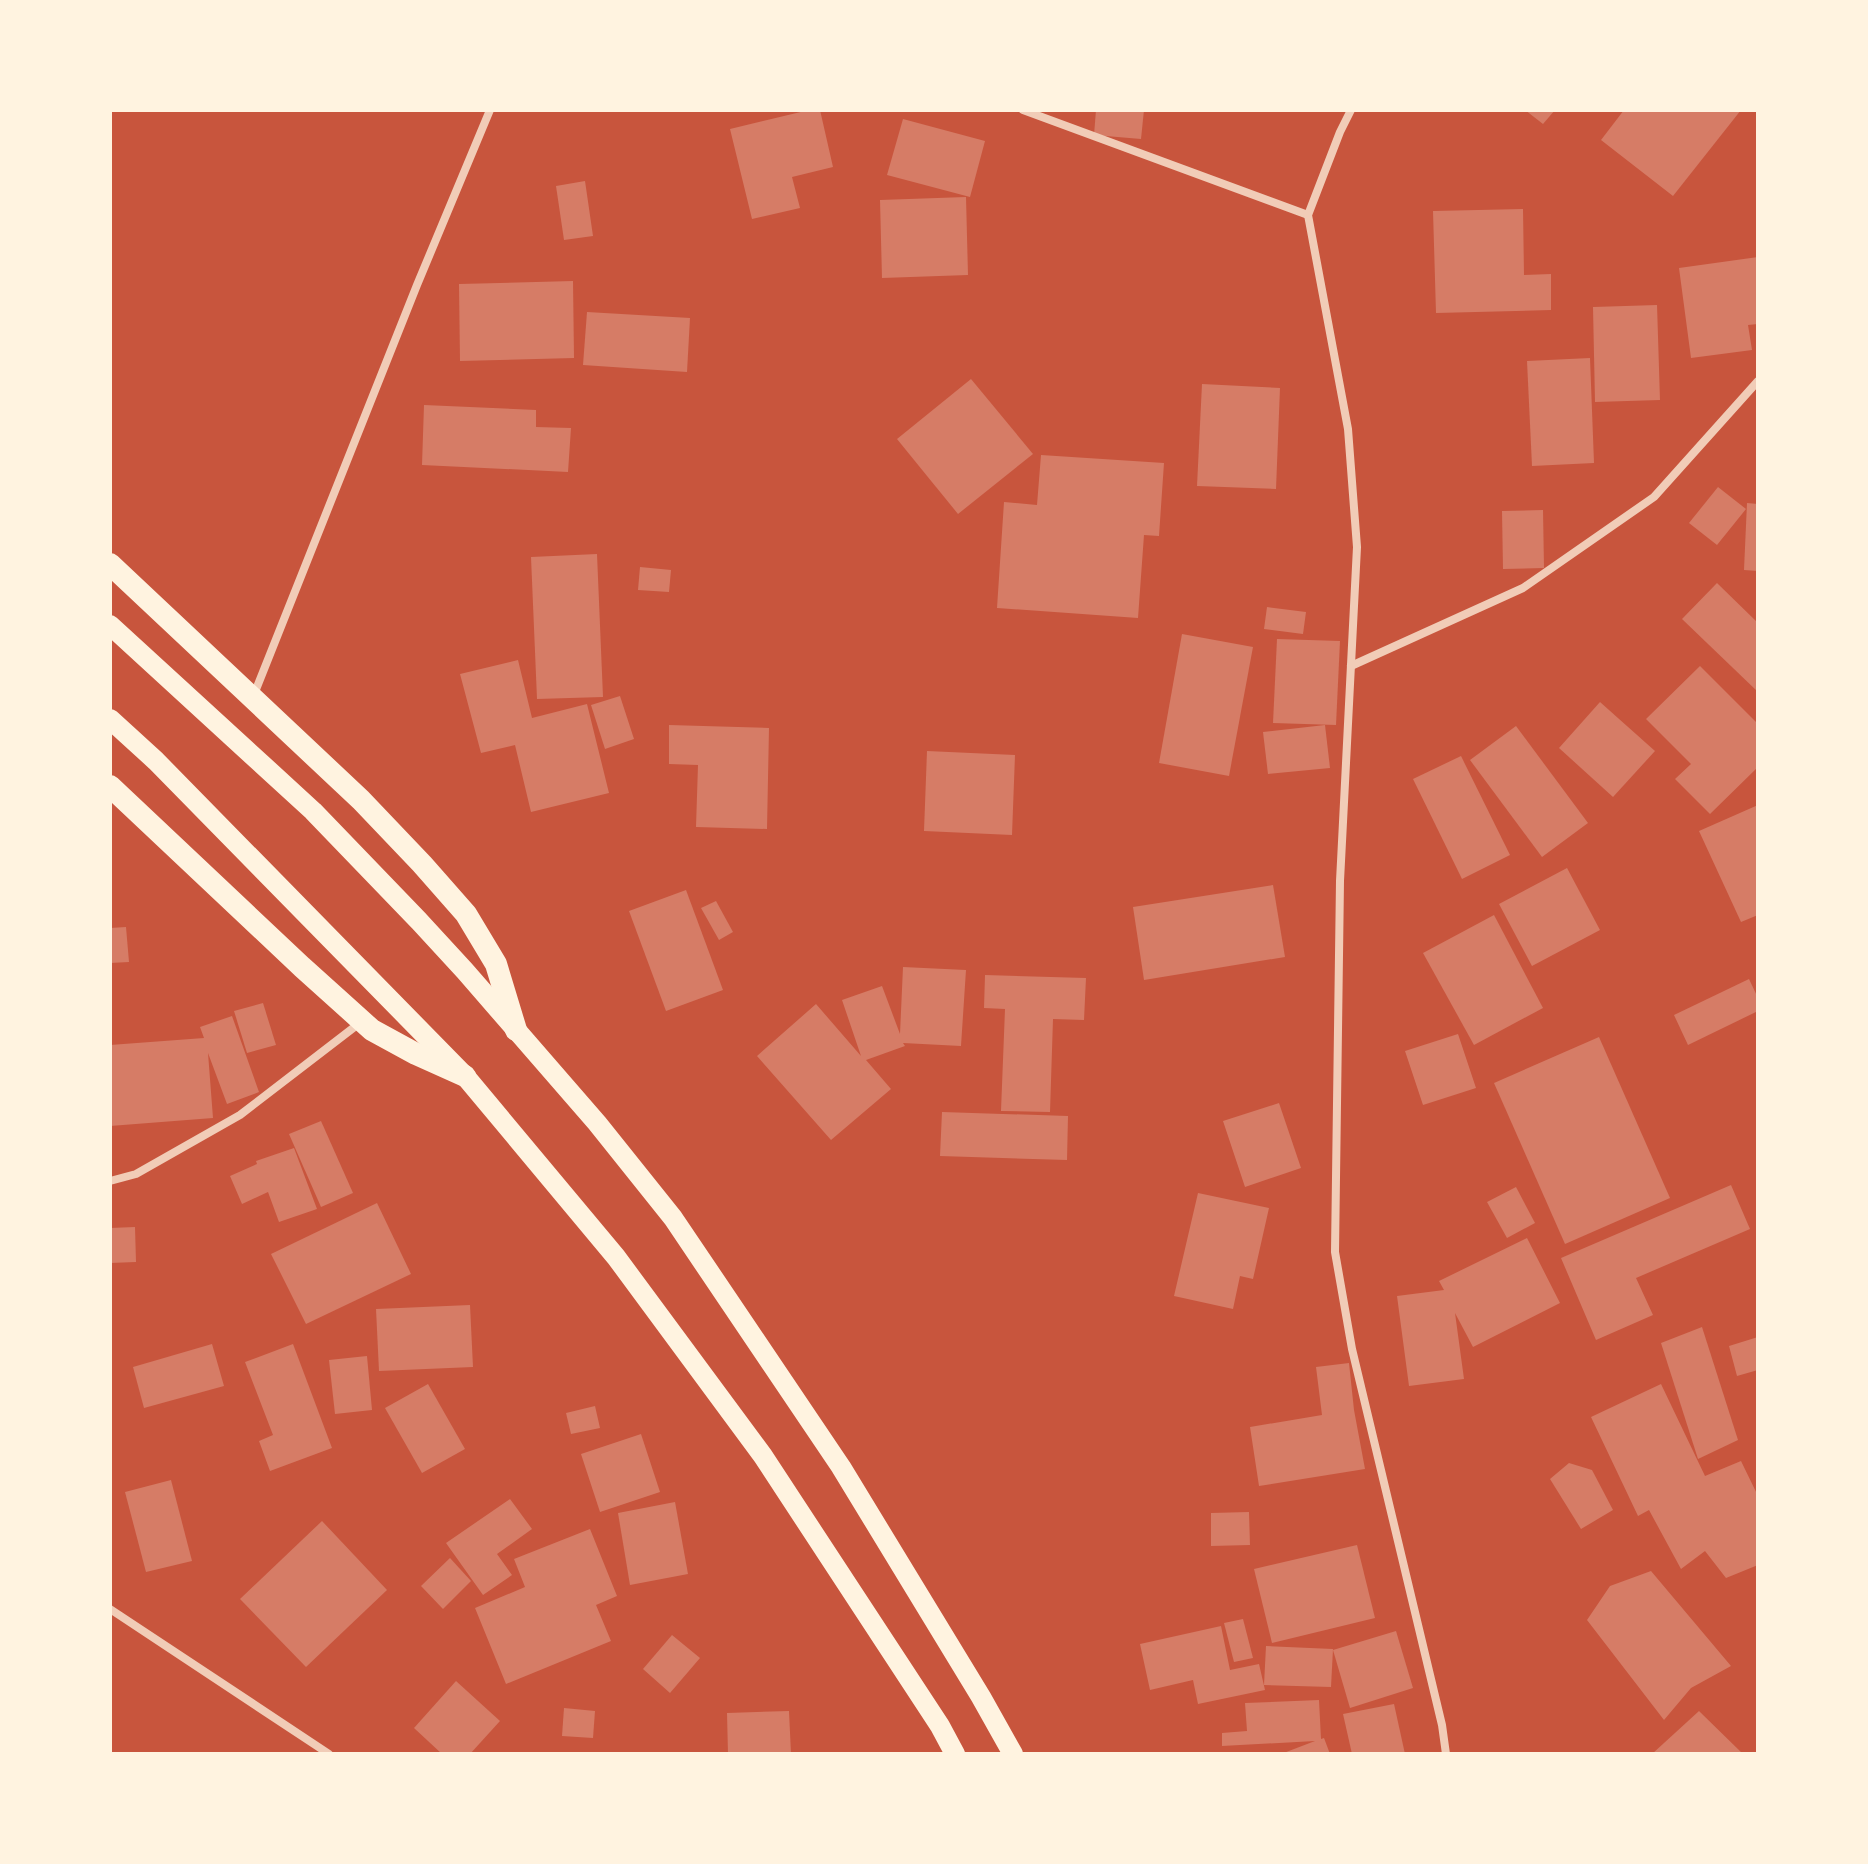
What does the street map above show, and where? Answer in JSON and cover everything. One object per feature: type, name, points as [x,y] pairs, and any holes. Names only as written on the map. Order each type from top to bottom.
[{"type":"highway","points":[[110,564],[361,800],[466,914],[496,964],[516,1030]]},
{"type":"highway","points":[[110,786],[372,1030],[465,1076]]},
{"type":"main road","points":[[110,625],[313,811],[419,921],[597,1123],[673,1218],[841,1467],[1013,1754]]},
{"type":"main road","points":[[110,719],[167,772],[465,1076],[616,1257],[763,1456],[940,1726],[955,1754]]},
{"type":"street","points":[[253,698],[490,110]]},
{"type":"street","points":[[1023,110],[1308,215]]},
{"type":"street","points":[[1351,110],[1308,215],[1348,429],[1357,547],[1340,881],[1335,1252],[1352,1349],[1442,1725],[1446,1754]]},
{"type":"street","points":[[1351,666],[1523,588],[1654,497],[1758,381]]},
{"type":"street","points":[[110,1181],[136,1174],[240,1115],[362,1021]]},
{"type":"street","points":[[110,1609],[329,1754]]},
{"type":"building","points":[[820,110],[833,167],[792,177],[800,208],[752,219],[730,129]]},
{"type":"building","points":[[1096,110],[1144,110],[1141,139],[1094,135]]},
{"type":"building","points":[[1525,110],[1555,110],[1543,124]]},
{"type":"building","points":[[1624,110],[1741,110],[1673,196],[1601,140]]},
{"type":"building","points":[[903,119],[985,141],[970,197],[887,175]]},
{"type":"building","points":[[585,181],[593,236],[564,240],[556,186]]},
{"type":"building","points":[[966,197],[968,275],[882,278],[880,200]]},
{"type":"building","points":[[1523,209],[1524,275],[1551,274],[1551,310],[1436,313],[1433,211]]},
{"type":"building","points":[[1758,257],[1758,324],[1748,325],[1752,350],[1691,358],[1679,268]]},
{"type":"building","points":[[573,281],[574,358],[460,361],[459,284]]},
{"type":"building","points":[[1657,305],[1660,400],[1595,402],[1593,307]]},
{"type":"building","points":[[587,312],[690,318],[687,372],[583,365]]},
{"type":"building","points":[[1590,358],[1594,463],[1532,466],[1527,361]]},
{"type":"building","points":[[971,379],[1033,454],[958,514],[897,439]]},
{"type":"building","points":[[1202,384],[1280,388],[1276,489],[1197,486]]},
{"type":"building","points":[[424,405],[536,410],[536,427],[571,428],[568,472],[422,465]]},
{"type":"building","points":[[1041,455],[1164,463],[1159,536],[1144,535],[1138,618],[997,608],[1004,502],[1037,505]]},
{"type":"building","points":[[1718,487],[1746,509],[1717,545],[1689,523]]},
{"type":"building","points":[[1747,503],[1758,504],[1758,571],[1744,570]]},
{"type":"building","points":[[1543,510],[1544,568],[1503,569],[1502,511]]},
{"type":"building","points":[[597,554],[603,697],[537,699],[531,557]]},
{"type":"building","points":[[640,567],[671,570],[669,592],[638,590]]},
{"type":"building","points":[[1717,583],[1758,623],[1758,692],[1682,619]]},
{"type":"building","points":[[1267,607],[1306,612],[1303,634],[1264,629]]},
{"type":"building","points":[[1182,634],[1253,647],[1229,776],[1159,763]]},
{"type":"building","points":[[1277,639],[1340,641],[1336,725],[1273,723]]},
{"type":"building","points":[[518,660],[532,718],[587,704],[609,793],[531,812],[515,745],[481,753],[460,674]]},
{"type":"building","points":[[1700,666],[1758,724],[1758,767],[1710,814],[1675,779],[1691,764],[1646,719]]},
{"type":"building","points":[[620,696],[634,739],[605,749],[591,705]]},
{"type":"building","points":[[1600,702],[1655,751],[1613,797],[1559,748]]},
{"type":"building","points":[[669,725],[769,728],[767,829],[696,827],[698,765],[669,764]]},
{"type":"building","points":[[1325,725],[1330,768],[1268,774],[1263,732]]},
{"type":"building","points":[[1516,726],[1588,823],[1542,857],[1470,760]]},
{"type":"building","points":[[927,751],[1015,755],[1012,835],[924,831]]},
{"type":"building","points":[[1461,756],[1510,855],[1462,879],[1413,779]]},
{"type":"building","points":[[1758,805],[1758,915],[1741,922],[1699,831]]},
{"type":"building","points":[[1567,868],[1600,930],[1532,966],[1499,904]]},
{"type":"building","points":[[1273,885],[1285,957],[1144,980],[1133,907]]},
{"type":"building","points":[[686,890],[723,990],[666,1011],[629,911]]},
{"type":"building","points":[[716,901],[733,932],[719,940],[701,908]]},
{"type":"building","points":[[1494,915],[1543,1008],[1474,1045],[1423,953]]},
{"type":"building","points":[[126,927],[129,962],[110,963],[110,928]]},
{"type":"building","points":[[903,967],[966,970],[961,1046],[903,1043],[905,1046],[866,1060],[891,1089],[831,1140],[757,1056],[816,1004],[861,1056],[842,1000],[882,986],[900,1034]]},
{"type":"building","points":[[985,975],[1086,978],[1084,1020],[1053,1019],[1050,1112],[1001,1111],[1005,1009],[984,1008]]},
{"type":"building","points":[[1749,979],[1758,998],[1758,1011],[1688,1045],[1674,1015]]},
{"type":"building","points":[[263,1003],[276,1045],[247,1053],[234,1011]]},
{"type":"building","points":[[232,1016],[259,1092],[227,1104],[208,1053],[213,1118],[110,1126],[110,1045],[204,1038],[200,1027]]},
{"type":"building","points":[[1458,1034],[1476,1088],[1423,1105],[1405,1051]]},
{"type":"building","points":[[1599,1037],[1670,1198],[1565,1244],[1494,1083]]},
{"type":"building","points":[[1279,1103],[1301,1168],[1245,1187],[1223,1121]]},
{"type":"building","points":[[942,1112],[1068,1116],[1067,1160],[940,1156]]},
{"type":"building","points":[[321,1121],[353,1193],[321,1207],[289,1134]]},
{"type":"building","points":[[294,1148],[317,1209],[279,1222],[268,1192],[242,1204],[230,1176],[257,1164],[256,1161]]},
{"type":"building","points":[[1731,1185],[1750,1229],[1636,1278],[1653,1315],[1596,1340],[1561,1258]]},
{"type":"building","points":[[1516,1187],[1535,1223],[1507,1238],[1487,1202]]},
{"type":"building","points":[[1198,1193],[1269,1208],[1253,1279],[1240,1276],[1233,1309],[1174,1296]]},
{"type":"building","points":[[377,1203],[411,1274],[306,1324],[271,1254]]},
{"type":"building","points":[[135,1227],[136,1262],[110,1263],[110,1228]]},
{"type":"building","points":[[1527,1238],[1560,1303],[1473,1347],[1455,1313],[1464,1379],[1409,1386],[1397,1296],[1444,1290],[1439,1281]]},
{"type":"building","points":[[470,1305],[473,1367],[379,1371],[376,1309]]},
{"type":"building","points":[[1702,1327],[1738,1440],[1698,1459],[1661,1343]]},
{"type":"building","points":[[1758,1337],[1758,1370],[1737,1376],[1729,1346]]},
{"type":"building","points":[[212,1344],[224,1386],[144,1408],[133,1367]]},
{"type":"building","points":[[293,1344],[332,1448],[270,1471],[259,1441],[273,1435],[245,1362]]},
{"type":"building","points":[[367,1356],[372,1410],[335,1414],[329,1360]]},
{"type":"building","points":[[1349,1363],[1365,1469],[1259,1486],[1250,1427],[1322,1415],[1316,1367]]},
{"type":"building","points":[[428,1384],[465,1449],[422,1473],[385,1408]]},
{"type":"building","points":[[1661,1384],[1705,1476],[1741,1461],[1758,1496],[1758,1565],[1726,1578],[1705,1551],[1681,1569],[1649,1510],[1638,1516],[1591,1417]]},
{"type":"building","points":[[595,1406],[600,1428],[571,1434],[566,1413]]},
{"type":"building","points":[[641,1434],[660,1492],[600,1512],[581,1454]]},
{"type":"building","points":[[1569,1463],[1592,1470],[1613,1510],[1581,1529],[1550,1479]]},
{"type":"building","points":[[171,1480],[192,1561],[146,1572],[125,1492]]},
{"type":"building","points":[[510,1499],[532,1529],[497,1554],[512,1575],[483,1595],[446,1543]]},
{"type":"building","points":[[675,1502],[688,1574],[630,1585],[618,1513]]},
{"type":"building","points":[[1249,1512],[1250,1545],[1211,1546],[1211,1513]]},
{"type":"building","points":[[322,1521],[387,1590],[306,1667],[240,1599]]},
{"type":"building","points":[[590,1529],[617,1596],[596,1605],[611,1641],[506,1684],[475,1608],[525,1587],[514,1559]]},
{"type":"building","points":[[1357,1545],[1375,1618],[1272,1643],[1254,1569]]},
{"type":"building","points":[[450,1558],[471,1581],[443,1609],[421,1586]]},
{"type":"building","points":[[1651,1571],[1731,1666],[1691,1688],[1664,1720],[1587,1620],[1610,1586]]},
{"type":"building","points":[[1243,1619],[1253,1658],[1234,1662],[1224,1623]]},
{"type":"building","points":[[1221,1626],[1230,1670],[1259,1664],[1265,1690],[1198,1704],[1193,1680],[1150,1690],[1140,1644]]},
{"type":"building","points":[[1396,1631],[1413,1688],[1350,1708],[1333,1650]]},
{"type":"building","points":[[672,1635],[700,1658],[670,1693],[643,1669]]},
{"type":"building","points":[[1266,1646],[1333,1649],[1331,1687],[1264,1685]]},
{"type":"building","points":[[456,1681],[500,1721],[470,1754],[442,1754],[414,1728]]},
{"type":"building","points":[[1319,1700],[1321,1739],[1324,1738],[1330,1754],[1281,1754],[1315,1741],[1222,1746],[1222,1733],[1247,1731],[1245,1703]]},
{"type":"building","points":[[1394,1704],[1405,1754],[1352,1754],[1343,1714]]},
{"type":"building","points":[[564,1708],[595,1711],[593,1738],[562,1736]]},
{"type":"building","points":[[789,1711],[791,1754],[728,1754],[727,1713]]},
{"type":"building","points":[[1699,1711],[1743,1754],[1652,1754]]}]
